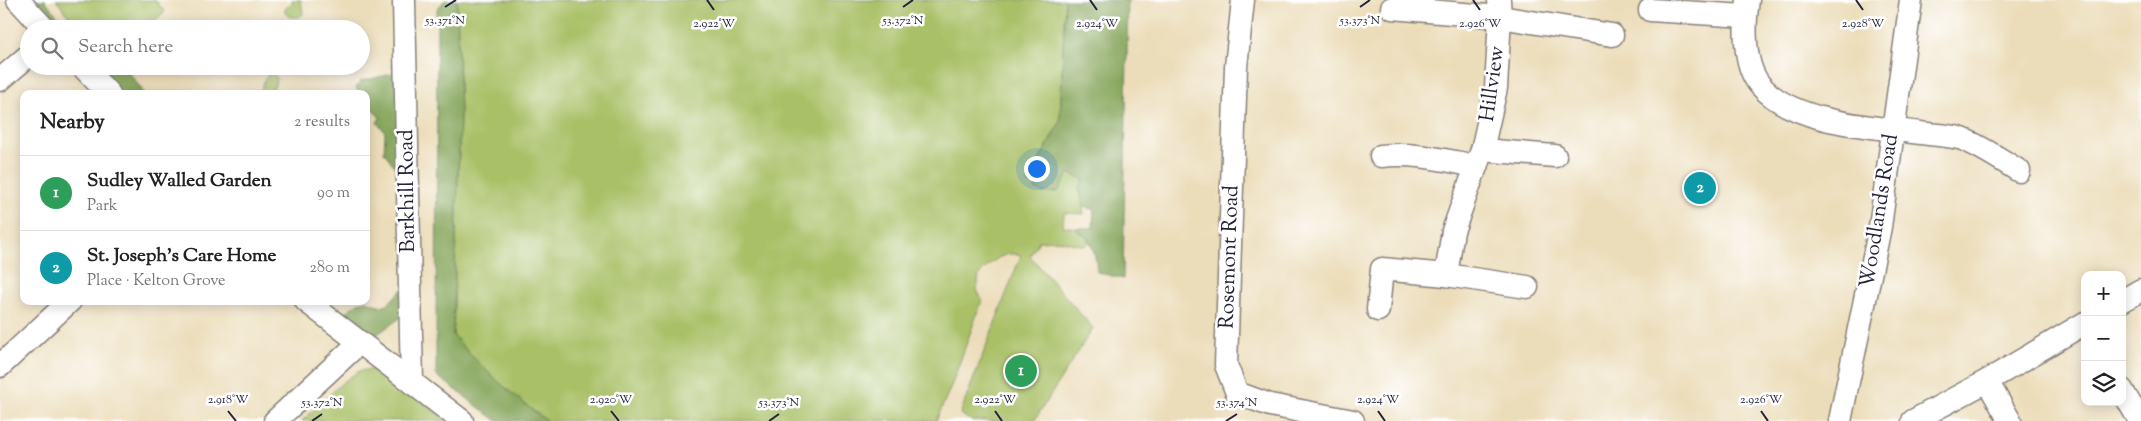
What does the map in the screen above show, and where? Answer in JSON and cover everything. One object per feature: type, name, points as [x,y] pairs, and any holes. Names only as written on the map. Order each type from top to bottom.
[{"type":"street","points":[[18,0],[36,20]]},
{"type":"street","name":"Barkhill Road","points":[[404,0],[412,383]]},
{"type":"street","name":"Rosemont Road","points":[[1243,0],[1236,68],[1226,365],[1238,393],[1270,405],[1353,421]]},
{"type":"street","name":"Woodlands Road","points":[[1840,421],[1880,227],[1911,0]]},
{"type":"street","points":[[1392,8],[1500,8]]},
{"type":"street","name":"Hillview","points":[[1446,275],[1453,231],[1479,158],[1496,88],[1500,8],[1612,36]]},
{"type":"street","points":[[1650,10],[1746,8],[1747,57],[1759,84],[1773,96],[1791,107],[1840,123],[1960,138],[2019,171]]},
{"type":"street","points":[[0,80],[20,63]]},
{"type":"street","points":[[91,75],[105,90]]},
{"type":"street","points":[[1381,156],[1393,154],[1479,158]]},
{"type":"street","name":"Hillview","points":[[1479,158],[1555,156]]},
{"type":"street","points":[[1378,310],[1382,270],[1446,275],[1527,287]]},
{"type":"street","points":[[2126,299],[2141,290]]},
{"type":"street","points":[[0,366],[66,305]]},
{"type":"street","points":[[311,305],[359,344],[462,421]]},
{"type":"street","points":[[1913,421],[2081,326]]},
{"type":"street","points":[[275,421],[359,344]]},
{"type":"street","points":[[1987,381],[2010,421]]},
{"type":"street","points":[[2126,397],[2140,421]]},
{"type":"green space","points":[[26,0],[45,0],[61,20],[46,20]]},
{"type":"green space","points":[[56,0],[155,0],[165,12],[155,20],[72,20]]},
{"type":"green space","points":[[291,0],[301,0],[303,14],[299,17],[290,17],[285,13],[285,9],[293,2]]},
{"type":"green space","points":[[445,0],[457,0],[460,117],[453,335],[497,381],[547,421],[497,421],[436,375],[437,9]]},
{"type":"green space","points":[[457,0],[1065,0],[1060,122],[1027,183],[1035,185],[1069,173],[1084,180],[1081,194],[1084,214],[1064,213],[1063,226],[1078,228],[1078,231],[1087,236],[1089,241],[1085,246],[1057,240],[1039,241],[1030,256],[1093,328],[1034,421],[972,421],[960,414],[1021,255],[1008,254],[997,259],[979,275],[977,290],[982,300],[952,384],[936,421],[547,421],[512,395],[480,366],[453,335],[460,117]]},
{"type":"green space","points":[[1065,0],[1128,0],[1123,279],[1097,272],[1095,254],[1090,243],[1078,231],[1078,228],[1093,228],[1094,209],[1083,207],[1081,194],[1078,189],[1084,180],[1069,173],[1058,192],[1043,193],[1035,189],[1035,185],[1028,185],[1027,183],[1060,122]]},
{"type":"green space","points":[[395,51],[398,51],[400,167],[395,167],[384,152],[385,132],[377,122],[380,118],[370,106],[370,90],[357,90],[356,88],[361,81],[396,73],[396,68],[393,67]]},
{"type":"green space","points":[[102,75],[131,75],[142,90],[116,90]]},
{"type":"green space","points":[[268,75],[275,75],[277,79],[271,90],[260,90]]},
{"type":"green space","points":[[402,289],[403,316],[372,338],[344,313],[355,305],[370,305],[370,302],[380,306],[388,304]]},
{"type":"green space","points":[[374,369],[387,372],[447,421],[302,421],[343,382],[359,371]]},
{"type":"place","name":"St. Joseph’s Care Home","points":[[1700,188]]},
{"type":"place","name":"Sudley Walled Garden","points":[[1021,371]]}]
